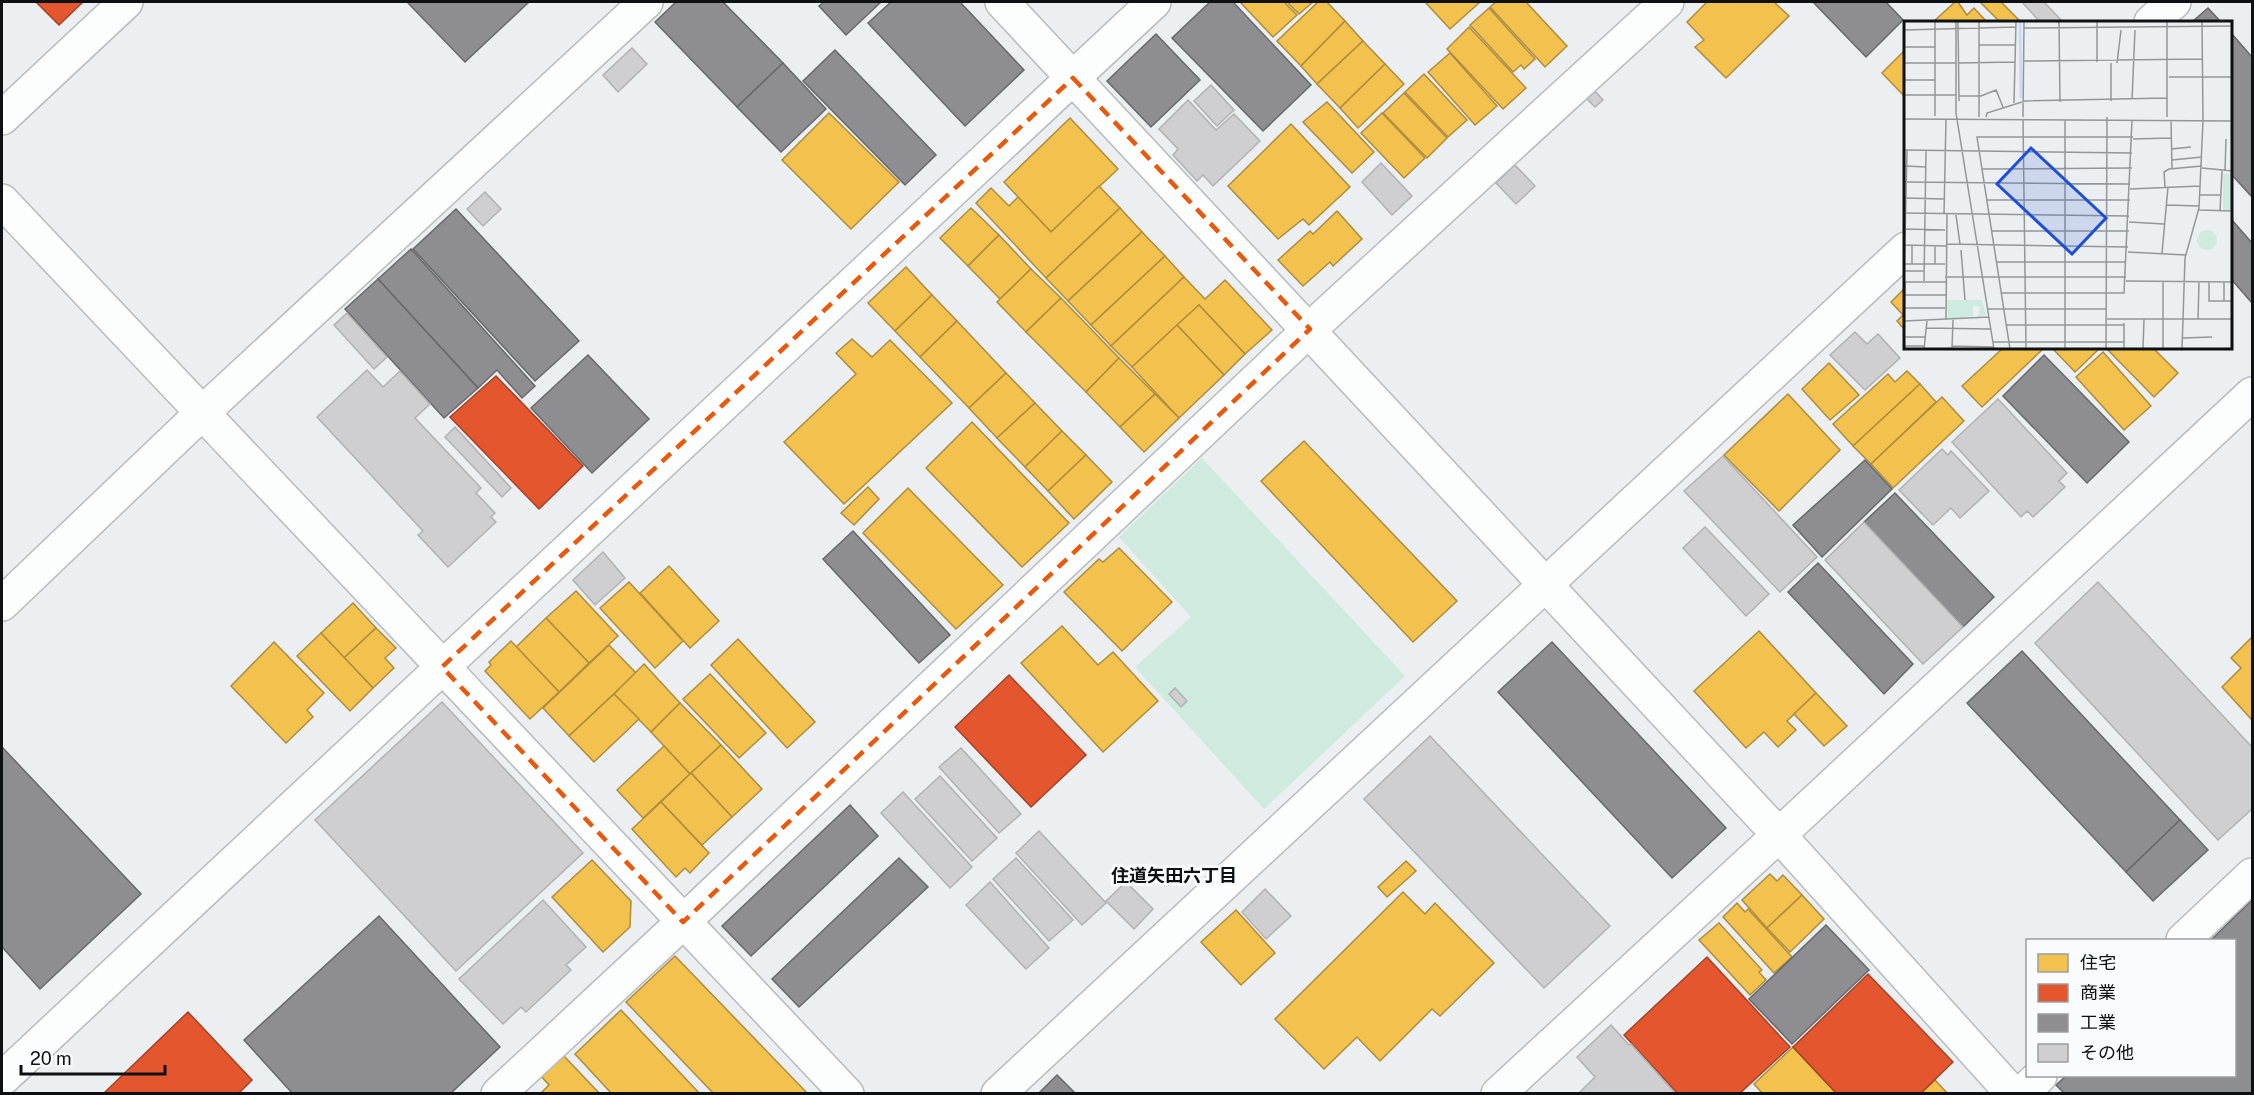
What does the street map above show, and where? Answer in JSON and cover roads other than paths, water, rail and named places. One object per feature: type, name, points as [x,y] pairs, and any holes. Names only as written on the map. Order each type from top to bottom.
[{"type":"street","points":[[2,118],[126,2]]},
{"type":"street","points":[[2,604],[202,413],[646,2]]},
{"type":"street","points":[[1002,2],[1310,329],[1544,585],[1779,835],[2013,1094]]},
{"type":"street","points":[[2,1079],[1154,2]]},
{"type":"street","points":[[498,1094],[1310,329],[1667,2]]},
{"type":"street","points":[[2152,21],[2174,2]]},
{"type":"street","points":[[2,201],[847,1094]]},
{"type":"street","points":[[998,1094],[1904,251]]},
{"type":"street","points":[[1498,1094],[2253,394]]},
{"type":"street","points":[[2184,939],[2253,875]]},
{"type":"street","points":[[2021,1094],[2039,1077]]},
{"type":"district","name":"住道矢田六丁目","points":[[1174,876]]}]
